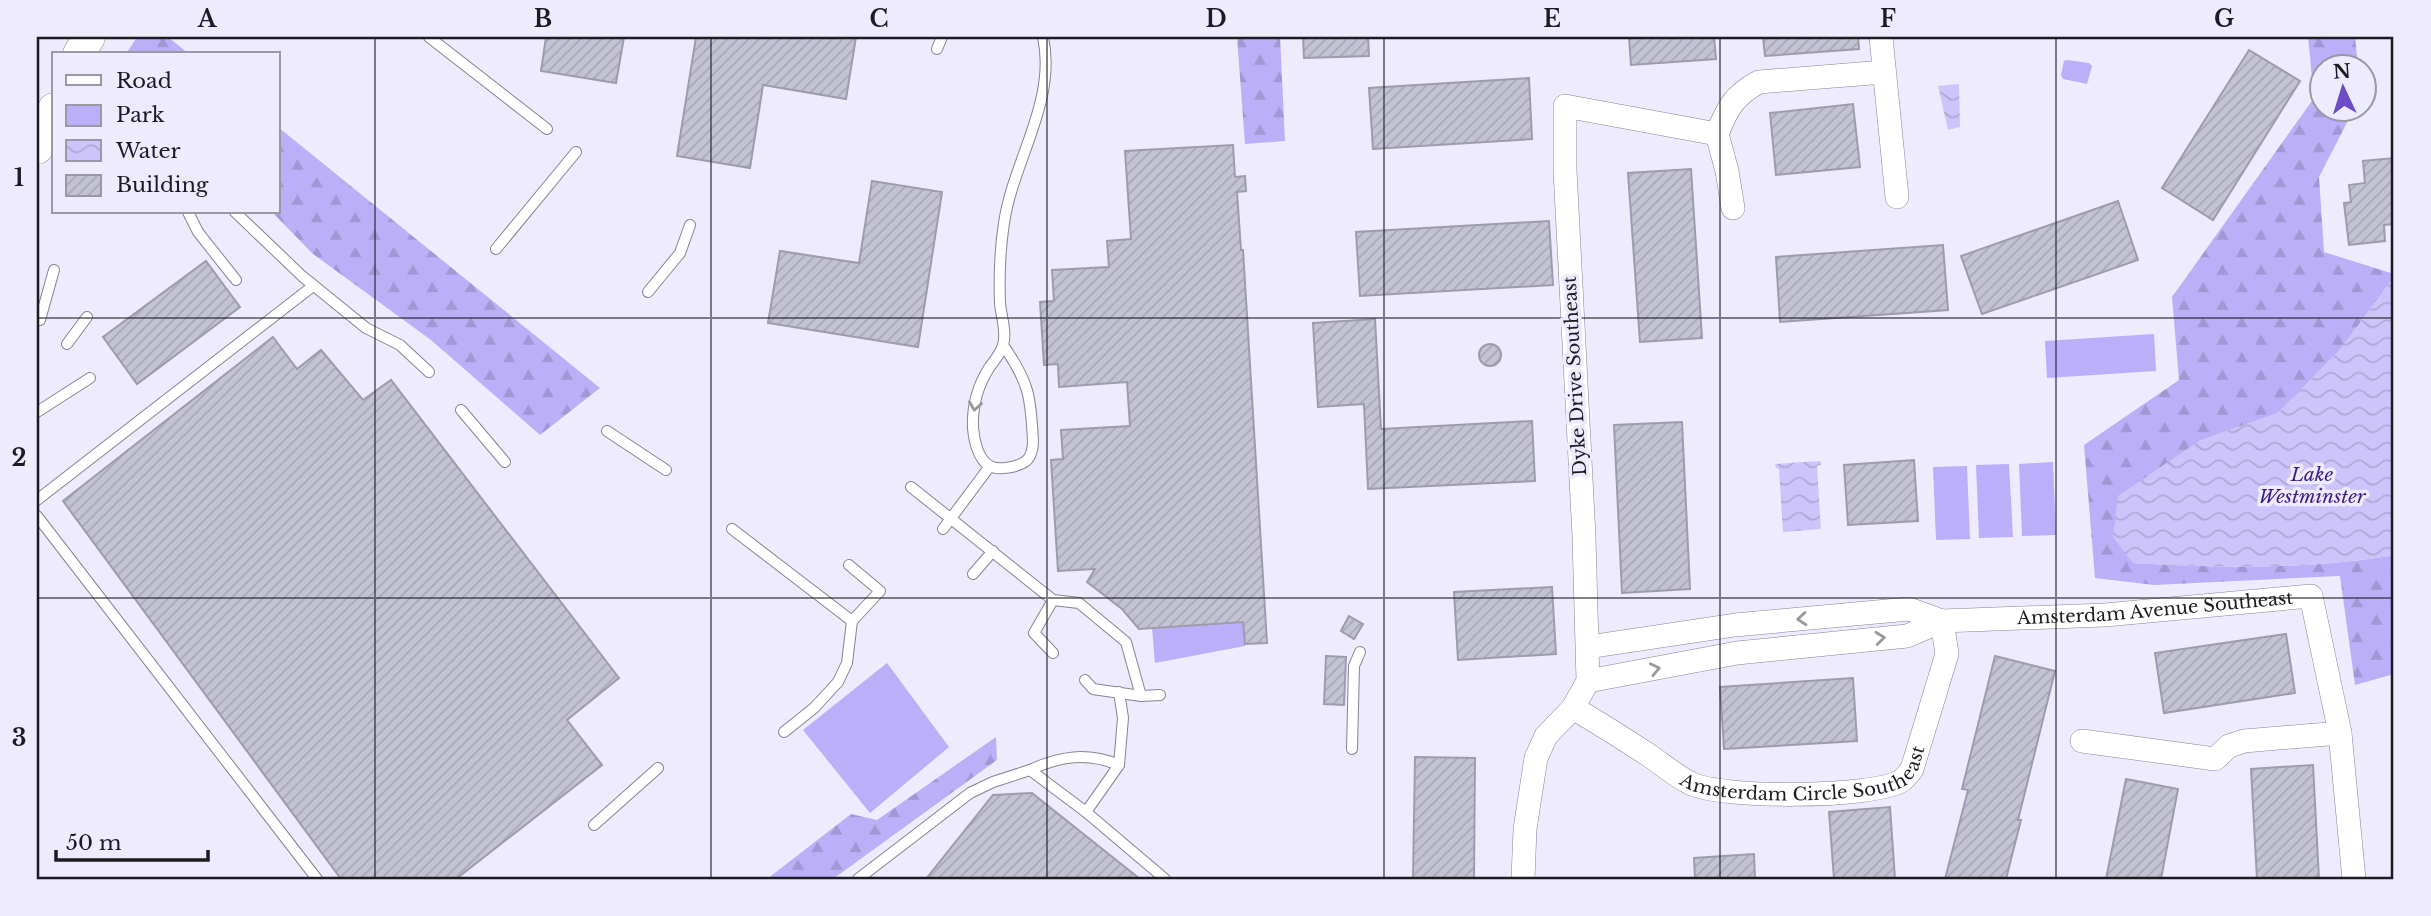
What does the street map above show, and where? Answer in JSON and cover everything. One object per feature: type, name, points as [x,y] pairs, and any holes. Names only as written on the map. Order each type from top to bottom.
[{"type":"main road","points":[[37,148],[52,114]]},
{"type":"street","points":[[1881,37],[1897,197]]},
{"type":"street","points":[[1733,208],[1717,134],[1728,108],[1745,90],[1759,82],[1884,72]]},
{"type":"street","name":"Dyke Drive Southeast","points":[[1588,647],[1566,184],[1565,106],[1717,134]]},
{"type":"street","name":"Amsterdam Avenue Southeast","points":[[1588,681],[1737,653],[1907,636],[1942,621],[2105,615],[2311,596],[2340,733]]},
{"type":"street","name":"Amsterdam Avenue Southeast","points":[[1588,647],[1735,625],[1909,609],[1942,621]]},
{"type":"street","name":"Amsterdam Circle Southeast","points":[[1573,708],[1691,784],[1711,790],[1737,794],[1836,793],[1888,785],[1902,780],[1912,769],[1947,654],[1942,621]]},
{"type":"street","points":[[1523,879],[1525,829],[1536,758],[1546,736],[1573,708],[1588,681],[1588,647]]},
{"type":"street","points":[[2082,741],[2215,759],[2229,746],[2244,741],[2340,733],[2354,879]]},
{"type":"lane","points":[[429,37],[547,130]]},
{"type":"lane","points":[[937,49],[942,37]]},
{"type":"lane","points":[[1003,345],[981,383],[974,405],[976,445],[984,461],[997,468],[1026,461],[1033,448],[1031,400],[1026,382],[1003,345],[1000,279],[1004,220],[1041,100],[1046,61],[1043,37]]},
{"type":"lane","points":[[496,249],[576,152]]},
{"type":"lane","points":[[189,214],[198,232],[236,280]]},
{"type":"lane","points":[[237,214],[313,286],[366,328],[400,345],[429,372]]},
{"type":"lane","points":[[648,292],[680,253],[690,225]]},
{"type":"lane","points":[[40,320],[54,270]]},
{"type":"lane","points":[[37,500],[313,286]]},
{"type":"lane","points":[[67,344],[87,317]]},
{"type":"lane","points":[[37,412],[90,378]]},
{"type":"lane","points":[[461,410],[505,461]]},
{"type":"lane","points":[[607,431],[666,470]]},
{"type":"lane","points":[[943,528],[990,466]]},
{"type":"lane","points":[[911,487],[1053,600],[1079,603],[1126,642],[1141,696]]},
{"type":"lane","points":[[37,516],[317,879]]},
{"type":"lane","points":[[732,529],[852,621]]},
{"type":"lane","points":[[973,574],[993,551]]},
{"type":"lane","points":[[784,732],[814,708],[838,682],[847,663],[852,621],[880,592],[849,565]]},
{"type":"lane","points":[[1053,600],[1034,633],[1053,653]]},
{"type":"lane","points":[[1352,749],[1354,666],[1360,652]]},
{"type":"lane","points":[[1085,680],[1093,689],[1141,696],[1160,695]]},
{"type":"lane","points":[[1086,812],[1119,765],[1123,718],[1119,692]]},
{"type":"lane","points":[[858,879],[970,793],[993,782],[1051,760],[1098,757],[1119,765]]},
{"type":"lane","points":[[594,825],[658,768]]},
{"type":"lane","points":[[1030,770],[1086,812],[1165,879]]},
{"type":"green space","points":[[137,37],[168,37],[187,52],[127,52]]},
{"type":"green space","points":[[1237,37],[1280,37],[1285,141],[1245,144]]},
{"type":"green space","points":[[2308,37],[2355,37],[2357,52],[2309,52]]},
{"type":"green space","points":[[2064,61],[2089,63],[2092,66],[2087,84],[2063,79],[2061,75]]},
{"type":"green space","points":[[2308,106],[2308,122],[2347,122],[2319,177],[2324,252],[2394,274],[2394,277],[2340,350],[2278,413],[2199,441],[2133,563],[2199,566],[2297,565],[2394,555],[2394,674],[2355,685],[2340,576],[2154,585],[2095,578],[2084,445],[2179,380],[2172,297]]},
{"type":"green space","points":[[280,129],[600,388],[540,435],[431,340],[313,254],[274,214],[280,214]]},
{"type":"green space","points":[[2154,334],[2156,371],[2047,378],[2045,341]]},
{"type":"green space","points":[[2053,462],[2056,535],[2022,536],[2019,464]]},
{"type":"green space","points":[[2009,464],[2013,537],[1979,538],[1976,465]]},
{"type":"green space","points":[[1967,466],[1970,539],[1936,540],[1933,467]]},
{"type":"green space","points":[[1243,622],[1245,646],[1155,663],[1152,628]]},
{"type":"green space","points":[[887,663],[949,747],[870,813],[803,730]]},
{"type":"green space","points":[[996,737],[997,760],[833,879],[767,879],[851,814],[877,820]]},
{"type":"water","points":[[1959,84],[1960,127],[1948,130],[1938,86]]},
{"type":"water","name":"Lake Westminster","points":[[2394,277],[2394,555],[2297,565],[2198,566],[2133,563],[2113,537],[2118,496],[2199,441],[2278,413],[2340,350]]},
{"type":"water","points":[[1820,461],[1821,465],[1817,466],[1821,529],[1783,532],[1779,469],[1775,464]]},
{"type":"building","points":[[546,37],[624,37],[616,83],[541,71]]},
{"type":"building","points":[[696,37],[856,37],[846,99],[763,85],[750,168],[677,156]]},
{"type":"building","points":[[1303,37],[1368,37],[1369,56],[1304,58]]},
{"type":"building","points":[[1629,37],[1714,37],[1716,59],[1631,65]]},
{"type":"building","points":[[1763,37],[1858,37],[1859,49],[1765,56]]},
{"type":"building","points":[[2249,50],[2300,81],[2213,220],[2162,188]]},
{"type":"building","points":[[1529,78],[1532,139],[1373,149],[1369,88]]},
{"type":"building","points":[[1853,104],[1860,167],[1776,175],[1770,113]]},
{"type":"building","points":[[1233,145],[1235,177],[1245,176],[1246,191],[1237,192],[1243,250],[1267,643],[1245,644],[1243,622],[1139,629],[1122,609],[1087,582],[1095,569],[1058,571],[1051,460],[1063,459],[1061,430],[1130,426],[1127,382],[1059,387],[1058,364],[1044,365],[1040,302],[1054,301],[1052,270],[1109,267],[1107,241],[1131,239],[1125,151]]},
{"type":"building","points":[[2394,158],[2394,224],[2384,225],[2385,241],[2349,245],[2344,203],[2351,202],[2349,185],[2365,183],[2363,161]]},
{"type":"building","points":[[1691,169],[1702,338],[1640,342],[1628,173]]},
{"type":"building","points":[[872,181],[942,192],[918,347],[768,323],[780,251],[859,263]]},
{"type":"building","points":[[2118,201],[2138,260],[1982,314],[1961,256]]},
{"type":"building","points":[[1549,221],[1553,285],[1360,296],[1356,232]]},
{"type":"building","points":[[1943,245],[1948,310],[1780,322],[1776,257]]},
{"type":"building","points":[[206,261],[240,307],[137,384],[103,337]]},
{"type":"building","points":[[1375,319],[1381,429],[1532,421],[1535,481],[1368,489],[1364,404],[1318,407],[1313,323]]},
{"type":"building","points":[[273,337],[297,369],[321,350],[363,400],[391,380],[619,678],[567,720],[602,765],[456,879],[341,879],[63,501]]},
{"type":"building","points":[[1486,344],[1494,344],[1501,351],[1501,359],[1494,366],[1486,366],[1479,359],[1479,351]]},
{"type":"building","points":[[1682,422],[1690,589],[1622,593],[1614,425]]},
{"type":"building","points":[[1914,460],[1918,521],[1848,525],[1844,465]]},
{"type":"building","points":[[1552,587],[1556,654],[1458,660],[1454,592]]},
{"type":"building","points":[[1349,616],[1363,624],[1354,639],[1341,631]]},
{"type":"building","points":[[2286,634],[2295,693],[2164,713],[2155,653]]},
{"type":"building","points":[[1326,656],[1346,657],[1344,705],[1324,704]]},
{"type":"building","points":[[1995,656],[2055,671],[2006,879],[1945,879],[1968,790],[1962,789]]},
{"type":"building","points":[[1853,678],[1857,741],[1724,749],[1720,687]]},
{"type":"building","points":[[1415,757],[1475,758],[1474,879],[1413,879]]},
{"type":"building","points":[[2313,765],[2319,879],[2257,879],[2251,769]]},
{"type":"building","points":[[2126,779],[2178,789],[2161,879],[2106,879]]},
{"type":"building","points":[[1032,793],[1140,879],[926,879],[993,795]]},
{"type":"building","points":[[1890,807],[1895,879],[1834,879],[1829,812]]},
{"type":"building","points":[[1754,854],[1755,879],[1695,879],[1694,858]]}]
